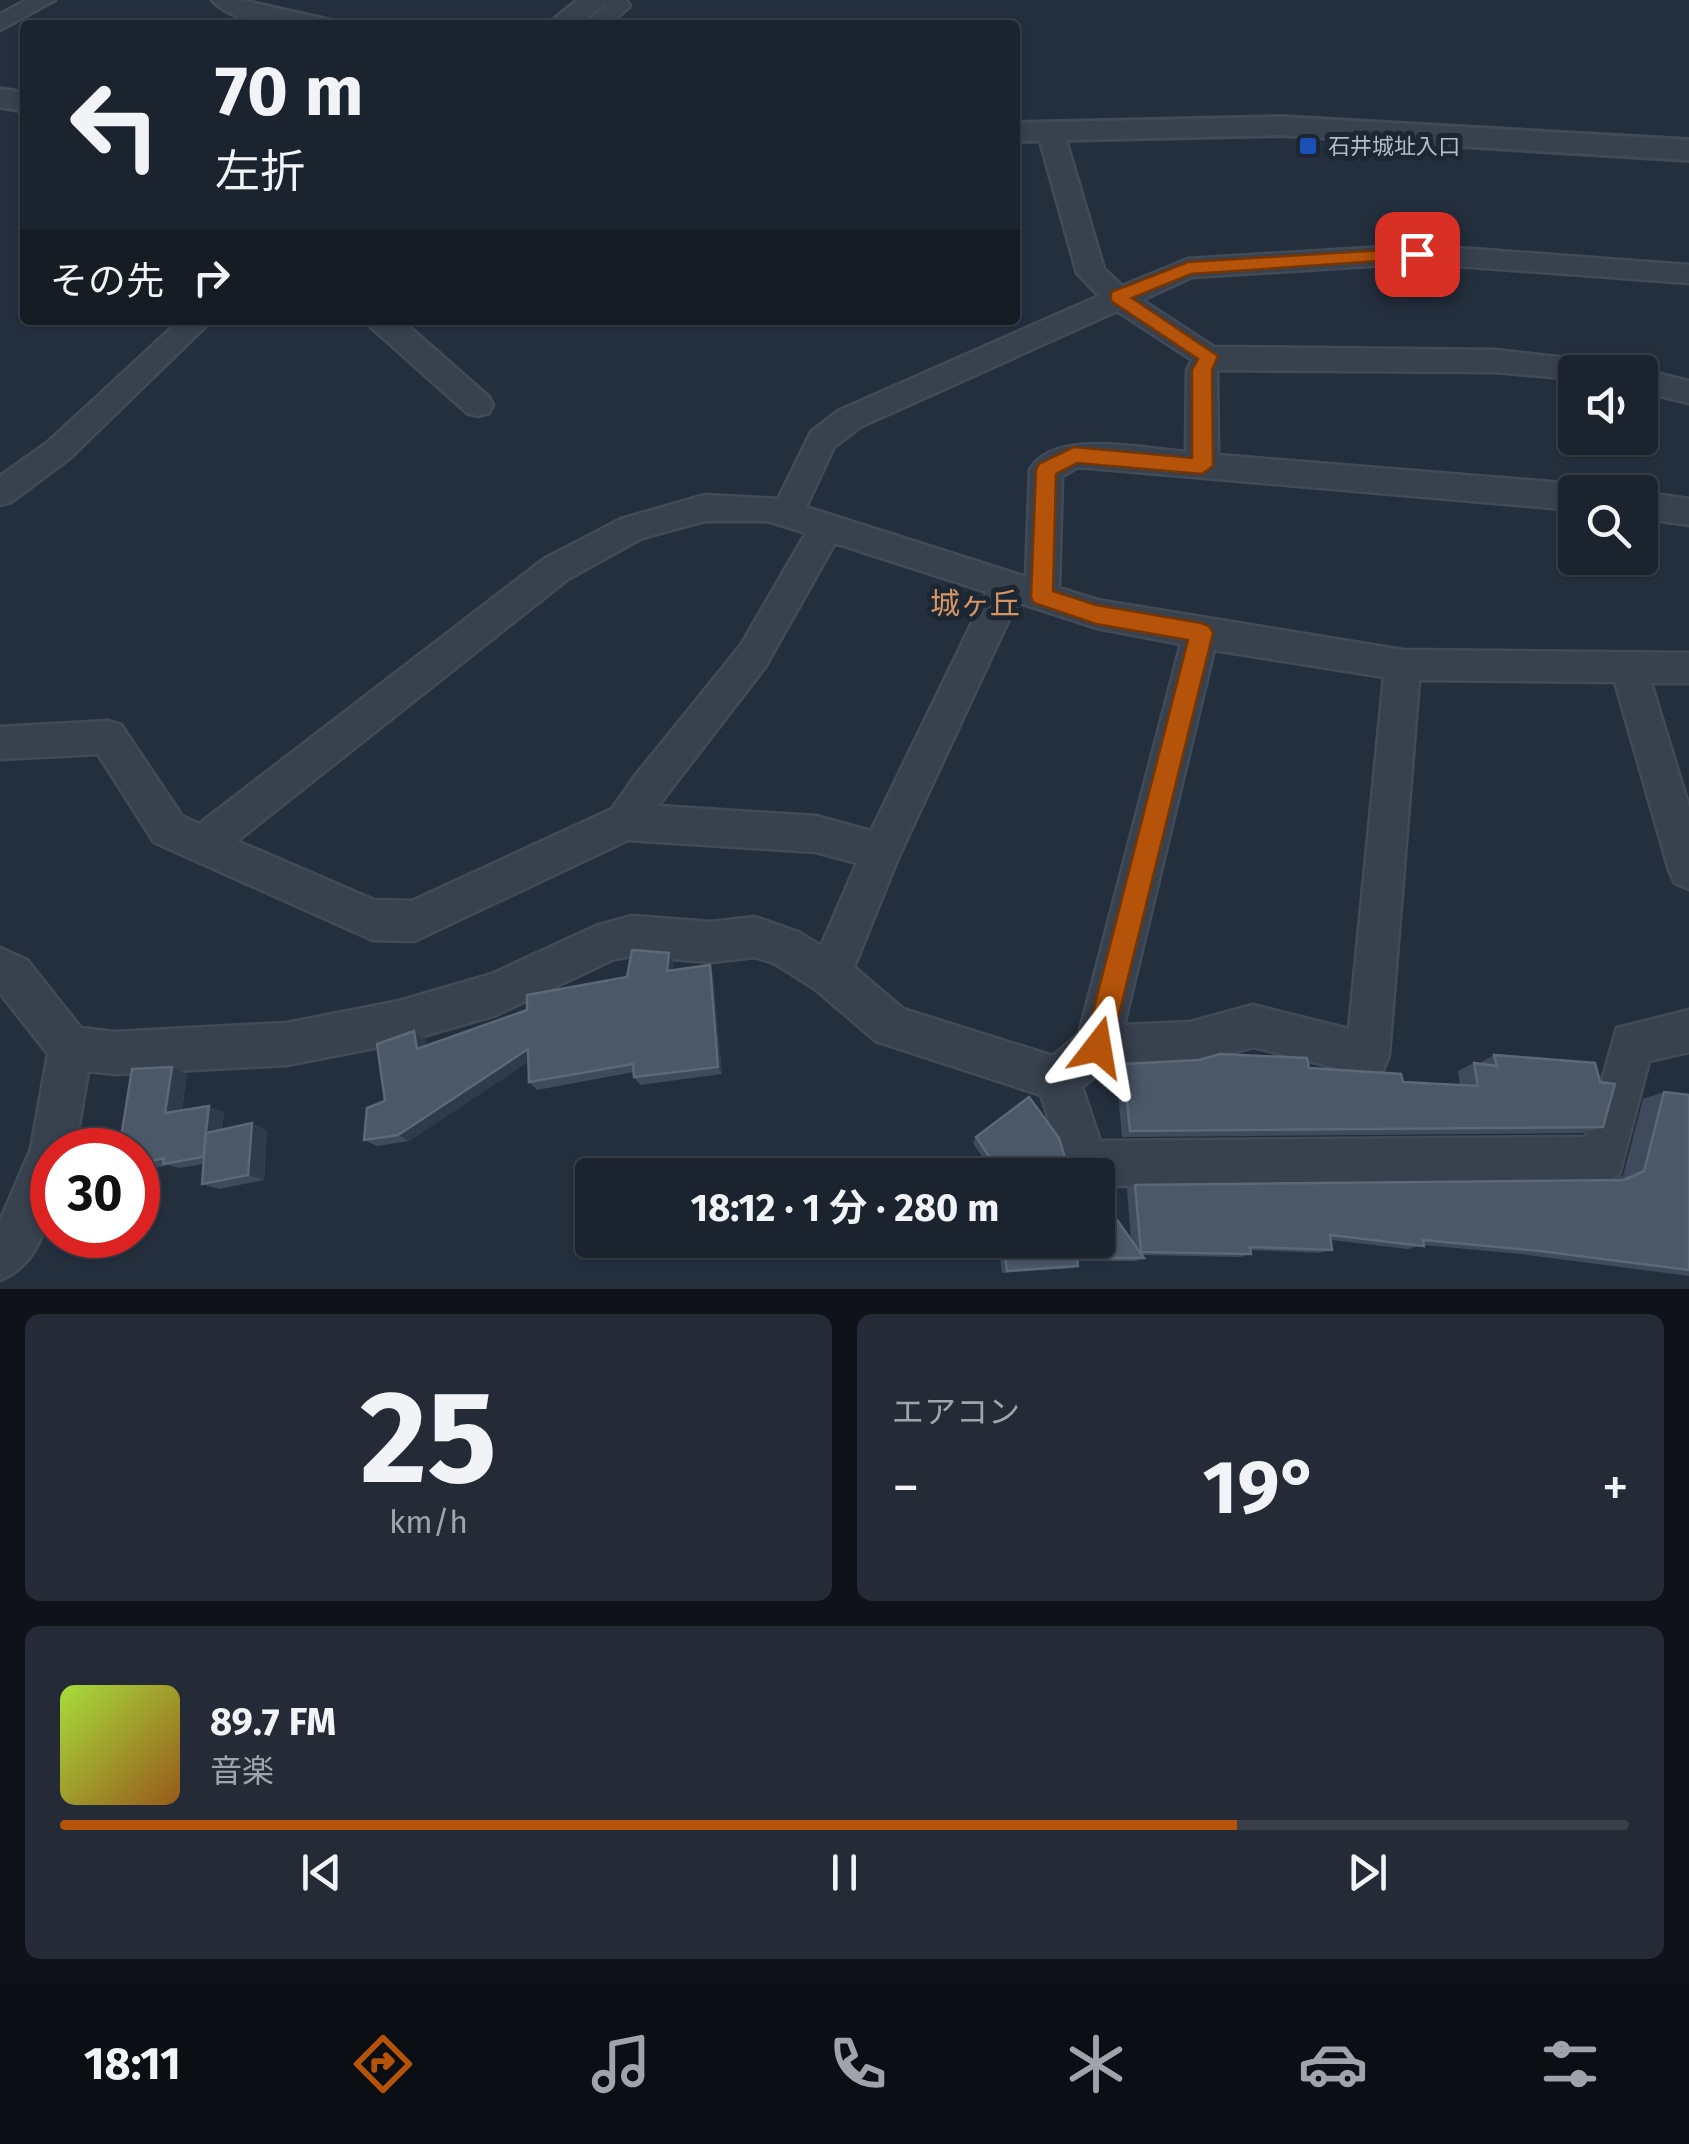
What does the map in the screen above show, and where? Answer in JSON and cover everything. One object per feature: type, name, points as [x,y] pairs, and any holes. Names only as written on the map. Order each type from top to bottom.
[{"type":"street","points":[[0,23],[44,0]]},
{"type":"street","points":[[224,0],[242,9],[297,20]]},
{"type":"street","points":[[568,20],[596,0]]},
{"type":"street","points":[[601,20],[619,6],[613,0]]},
{"type":"street","points":[[1020,132],[1281,126],[1689,150]]},
{"type":"street","points":[[1050,130],[1092,274],[1117,297],[1208,356],[1495,361],[1558,367]]},
{"type":"street","points":[[787,514],[822,440],[849,419],[1188,268],[1417,254],[1689,274]]},
{"type":"street","points":[[0,493],[59,450],[193,325]]},
{"type":"street","points":[[385,325],[478,405]]},
{"type":"street","points":[[1202,466],[1202,370],[1208,356]]},
{"type":"street","points":[[1658,384],[1689,392]]},
{"type":"street","points":[[830,974],[881,852],[1024,592],[1046,470],[1074,454],[1558,496]]},
{"type":"street","points":[[203,844],[556,569],[633,528],[705,508],[768,508],[1096,614],[1201,633],[1403,665],[1689,668]]},
{"type":"street","points":[[1658,508],[1689,512]]},
{"type":"street","points":[[626,822],[648,788],[753,656],[826,528]]},
{"type":"street","points":[[1098,1047],[1201,633]]},
{"type":"street","points":[[1058,1079],[1098,1047],[1190,1043],[1252,1026],[1368,1055],[1403,665]]},
{"type":"street","points":[[1628,667],[1686,853]]},
{"type":"street","points":[[0,742],[108,737],[168,828],[372,920],[414,921],[626,822],[816,834],[881,852]]},
{"type":"street","points":[[0,969],[12,974],[70,1048],[115,1053],[287,1044],[380,1026],[496,994],[610,940],[632,936],[710,942],[755,937],[784,946],[830,974],[891,1026],[1058,1079]]},
{"type":"street","points":[[1058,1079],[1085,1164],[1603,1160],[1632,1043],[1689,1031]]},
{"type":"street","points":[[57,1128],[70,1048]]},
{"type":"street","points":[[0,1257],[18,1234],[30,1206]]},
{"type":"building","points":[[632,950],[669,953],[667,971],[710,965],[718,1067],[634,1077],[633,1064],[529,1082],[528,1049],[398,1135],[364,1140],[367,1108],[385,1101],[377,1044],[414,1031],[417,1049],[527,1010],[527,995],[627,977]]},
{"type":"building","points":[[1220,1054],[1307,1058],[1309,1068],[1401,1074],[1403,1082],[1478,1086],[1474,1063],[1497,1066],[1494,1055],[1595,1063],[1600,1082],[1615,1084],[1603,1127],[1130,1131],[1123,1064],[1199,1060]]},
{"type":"building","points":[[172,1067],[165,1113],[209,1106],[203,1157],[163,1164],[160,1128],[123,1128],[132,1069]]},
{"type":"building","points":[[1664,1092],[1689,1095],[1689,1270],[1540,1251],[1423,1240],[1424,1246],[1330,1235],[1332,1250],[1250,1247],[1251,1254],[1141,1252],[1135,1185],[1624,1180],[1644,1171]]},
{"type":"building","points":[[1029,1097],[1059,1138],[1065,1158],[990,1158],[976,1137]]},
{"type":"building","points":[[252,1123],[248,1175],[202,1184],[206,1133]]},
{"type":"building","points":[[1115,1217],[1144,1258],[1115,1258]]},
{"type":"building","points":[[1005,1258],[1077,1258],[1078,1266],[1007,1271]]},
{"type":"place","name":"石井城址入口","points":[[1308,146]]},
{"type":"district","name":"城ヶ丘","points":[[975,604]]},
{"type":"route","points":[[1098,1047],[1201,633],[1096,614],[1042,597],[1046,470],[1074,454],[1202,466],[1202,370],[1208,356],[1117,297],[1188,268],[1417,254]]}]
